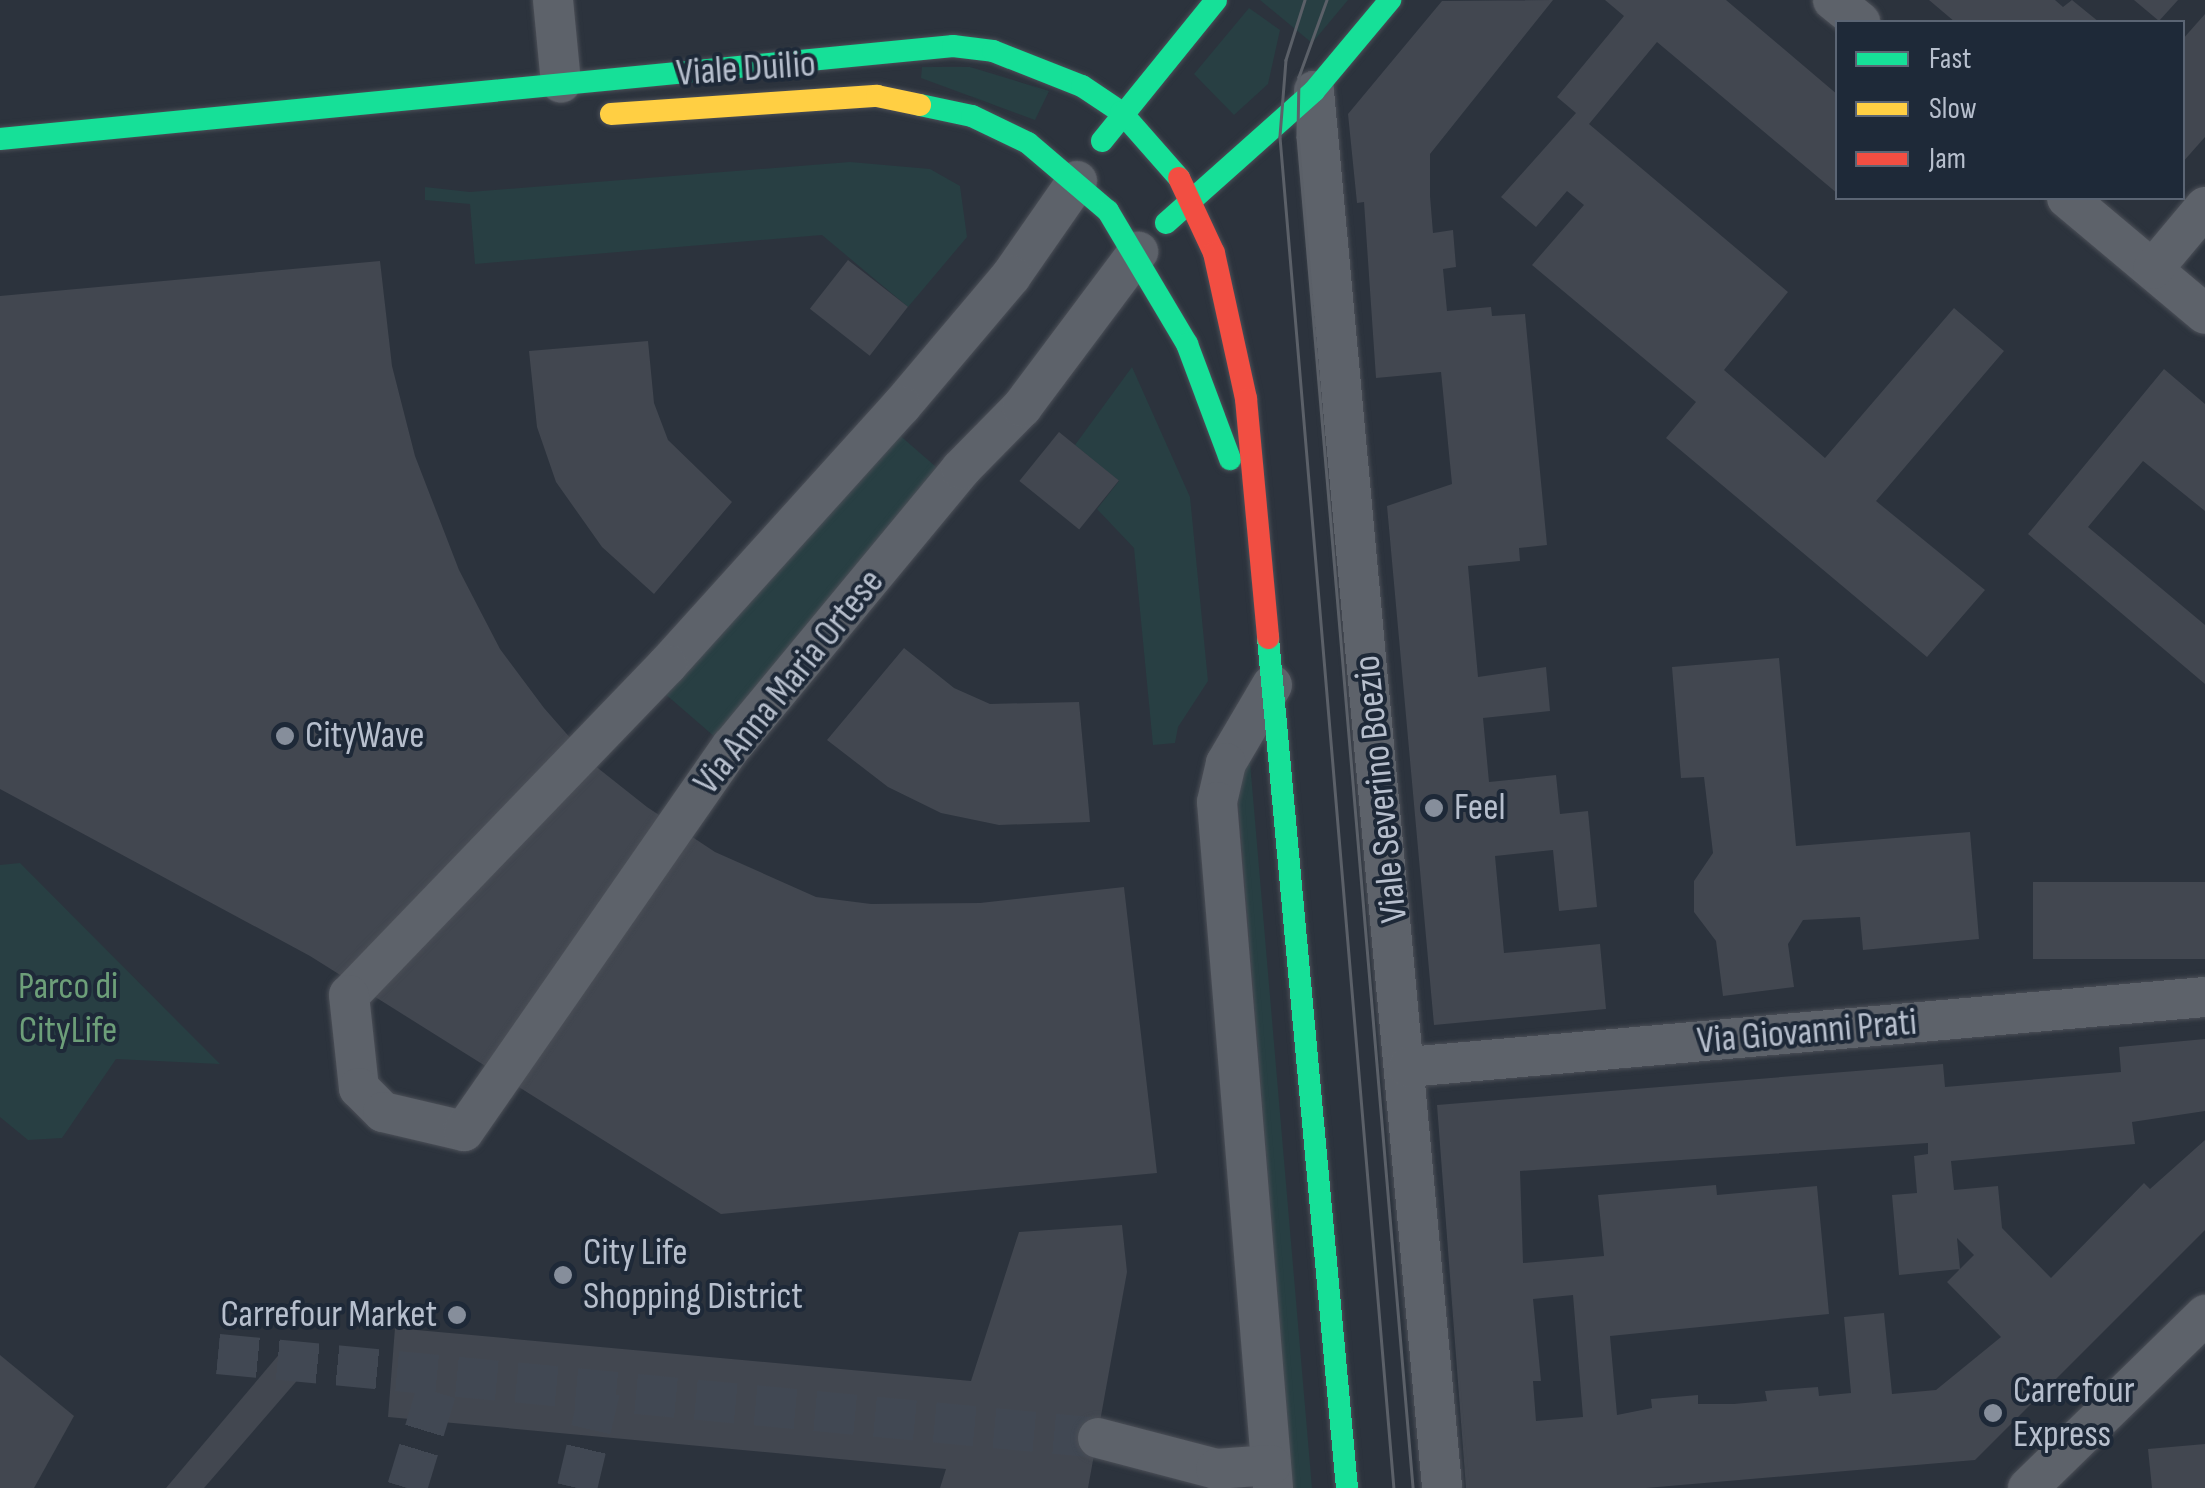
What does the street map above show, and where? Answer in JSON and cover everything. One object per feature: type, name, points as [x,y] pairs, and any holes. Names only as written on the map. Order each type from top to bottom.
[{"type":"street","points":[[553,0],[572,99]]},
{"type":"street","points":[[1077,181],[1120,112],[1216,0]]},
{"type":"street","points":[[1260,557],[1214,406],[1138,252],[1192,197],[1314,91],[1390,0]]},
{"type":"street","points":[[1833,0],[1858,20]]},
{"type":"street","name":"Viale Duilio","points":[[572,99],[953,46],[1046,68],[1120,112],[1164,155],[1192,197]]},
{"type":"street","name":"Viale Severino Boezio","points":[[1314,91],[1408,1067],[1442,1488]]},
{"type":"street","name":"Viale Duilio","points":[[0,138],[305,110],[572,99],[828,98],[926,102],[1028,143],[1077,181],[1138,252]]},
{"type":"street","name":"Viale Duilio","points":[[305,110],[436,123]]},
{"type":"street","name":"Via Anna Maria Ortese","points":[[1077,181],[955,344],[667,664],[349,995],[359,1088],[383,1112],[464,1131],[732,746],[961,470],[1022,407],[1138,252]]},
{"type":"street","points":[[1192,197],[1232,318],[1260,557],[1347,1488]]},
{"type":"street","points":[[2069,200],[2205,314]]},
{"type":"street","points":[[2152,269],[2205,207]]},
{"type":"street","points":[[1098,1438],[1216,1469],[1272,1476],[1217,802],[1226,762],[1272,684]]},
{"type":"street","name":"Via Giovanni Prati","points":[[1408,1067],[2205,997]]},
{"type":"street","points":[[2028,1488],[2205,1314]]},
{"type":"green space","points":[[1260,0],[1348,0],[1312,43]]},
{"type":"green space","points":[[1249,8],[1280,30],[1268,84],[1234,115],[1194,74]]},
{"type":"green space","points":[[922,67],[970,67],[1049,91],[1035,120],[921,78]]},
{"type":"green space","points":[[850,162],[930,169],[960,186],[967,237],[908,307],[822,235],[475,264],[470,204],[425,200],[425,187],[470,192]]},
{"type":"green space","points":[[1132,367],[1190,497],[1208,681],[1178,727],[1175,743],[1153,745],[1134,548],[1097,509],[1119,481],[1075,445]]},
{"type":"green space","points":[[889,426],[946,475],[717,739],[660,689]]},
{"type":"green space","points":[[1250,762],[1312,1488],[1293,1488],[1236,773]]},
{"type":"green space","name":"Parco di CityLife","points":[[20,863],[220,1064],[116,1059],[62,1138],[28,1140],[0,1117],[0,865]]},
{"type":"building","points":[[1553,0],[1430,154],[1430,196],[1433,233],[1453,230],[1456,267],[1443,269],[1447,311],[1491,307],[1492,316],[1525,314],[1547,545],[1519,548],[1520,561],[1468,566],[1478,677],[1546,667],[1550,711],[1483,718],[1489,782],[1556,775],[1560,814],[1588,811],[1597,907],[1559,911],[1553,850],[1495,856],[1504,953],[1600,944],[1606,1009],[1434,1025],[1387,506],[1452,484],[1441,372],[1376,378],[1364,202],[1357,203],[1348,114],[1442,1]]},
{"type":"building","points":[[1605,0],[1726,0],[1835,92],[1835,191],[1657,42],[1589,124],[1788,292],[1724,370],[1825,458],[1954,308],[2004,351],[1876,501],[1985,590],[1927,657],[1666,438],[1696,402],[1532,265],[1584,205],[1567,191],[1536,227],[1501,197],[1576,113],[1557,97],[1624,16]]},
{"type":"building","points":[[1929,0],[2055,0],[2063,7],[2072,0],[2097,20],[1953,20]]},
{"type":"building","points":[[2134,0],[2178,0],[2158,20]]},
{"type":"building","points":[[2205,14],[2205,137],[2185,160],[2185,37]]},
{"type":"building","points":[[848,260],[908,307],[870,356],[810,309]]},
{"type":"building","name":"CityWave","points":[[380,261],[392,366],[415,456],[459,570],[500,649],[544,708],[594,765],[647,807],[715,852],[816,897],[871,904],[980,903],[1124,887],[1157,1173],[721,1214],[310,956],[0,789],[0,296]]},
{"type":"building","points":[[648,341],[654,403],[668,440],[732,502],[654,594],[602,547],[556,482],[537,427],[529,351]]},
{"type":"building","points":[[2164,369],[2205,404],[2205,511],[2143,461],[2088,527],[2205,625],[2205,684],[2028,534]]},
{"type":"building","points":[[1059,432],[1119,480],[1079,529],[1019,481]]},
{"type":"building","points":[[904,648],[954,688],[990,704],[1079,702],[1090,822],[999,825],[941,813],[888,787],[827,740]]},
{"type":"building","points":[[1779,658],[1796,846],[1970,832],[1979,939],[1863,950],[1860,917],[1803,920],[1788,944],[1794,987],[1723,996],[1716,941],[1694,912],[1694,881],[1713,853],[1704,777],[1681,778],[1672,667]]},
{"type":"building","points":[[2033,882],[2205,882],[2205,959],[2033,959]]},
{"type":"building","points":[[2205,1039],[2205,1111],[2132,1122],[2135,1144],[1951,1161],[1954,1190],[1998,1186],[2002,1228],[2051,1278],[2144,1183],[2150,1189],[2205,1140],[2205,1230],[1975,1460],[1646,1488],[1466,1488],[1437,1105],[1943,1064],[1945,1087],[2121,1072],[2119,1047]],"holes":[[[1928,1143],[1928,1154],[1914,1156],[1917,1193],[1892,1195],[1899,1275],[1960,1269],[1947,1282],[2001,1337],[1936,1390],[1892,1394],[1884,1313],[1844,1317],[1851,1393],[1819,1396],[1818,1387],[1765,1391],[1767,1401],[1734,1404],[1698,1404],[1698,1395],[1651,1399],[1652,1408],[1617,1415],[1610,1336],[1829,1314],[1817,1186],[1717,1195],[1716,1185],[1598,1195],[1604,1256],[1523,1263],[1520,1171]],[[1957,1238],[1974,1255],[1960,1269]],[[1573,1295],[1583,1417],[1536,1421],[1533,1381],[1541,1381],[1533,1299]]]},
{"type":"building","points":[[1122,1225],[1127,1272],[1088,1488],[940,1488],[946,1469],[388,1417],[395,1328],[971,1381],[1019,1232]]},
{"type":"building","points":[[282,1351],[301,1376],[204,1488],[166,1488]]},
{"type":"building","points":[[0,1355],[74,1416],[34,1488],[0,1488]]},
{"type":"building","points":[[2205,1444],[2205,1488],[2152,1488],[2148,1449]]},
{"type":"tunnel","points":[[218,1354],[1098,1438]]},
{"type":"tunnel","points":[[407,1488],[441,1376]]},
{"type":"tunnel","points":[[577,1488],[600,1391]]},
{"type":"tram line","points":[[1305,0],[1286,60],[1280,137],[1394,1488]]},
{"type":"tram line","points":[[1327,0],[1299,77],[1298,137],[1413,1488]]},
{"type":"traffic: fast","points":[[1102,141],[1216,0]]},
{"type":"traffic: fast","points":[[1166,223],[1314,91],[1390,0]]},
{"type":"traffic: fast","points":[[0,139],[953,46],[993,51],[1082,86],[1121,112],[1179,178]]},
{"type":"traffic: fast","points":[[920,105],[972,116],[1028,143],[1108,211],[1187,344],[1230,459]]},
{"type":"traffic: fast","points":[[1268,638],[1347,1488]]},
{"type":"traffic: slow","points":[[611,114],[877,96],[920,105]]},
{"type":"traffic: jam","points":[[1179,178],[1214,253],[1246,399],[1268,638]]},
{"type":"place","name":"CityWave","points":[[285,736]]},
{"type":"place","name":"Feel","points":[[1434,808]]},
{"type":"place","name":"City Life Shopping District","points":[[563,1275]]},
{"type":"place","name":"Carrefour Market","points":[[457,1315]]},
{"type":"place","name":"Carrefour Express","points":[[1993,1413]]}]
